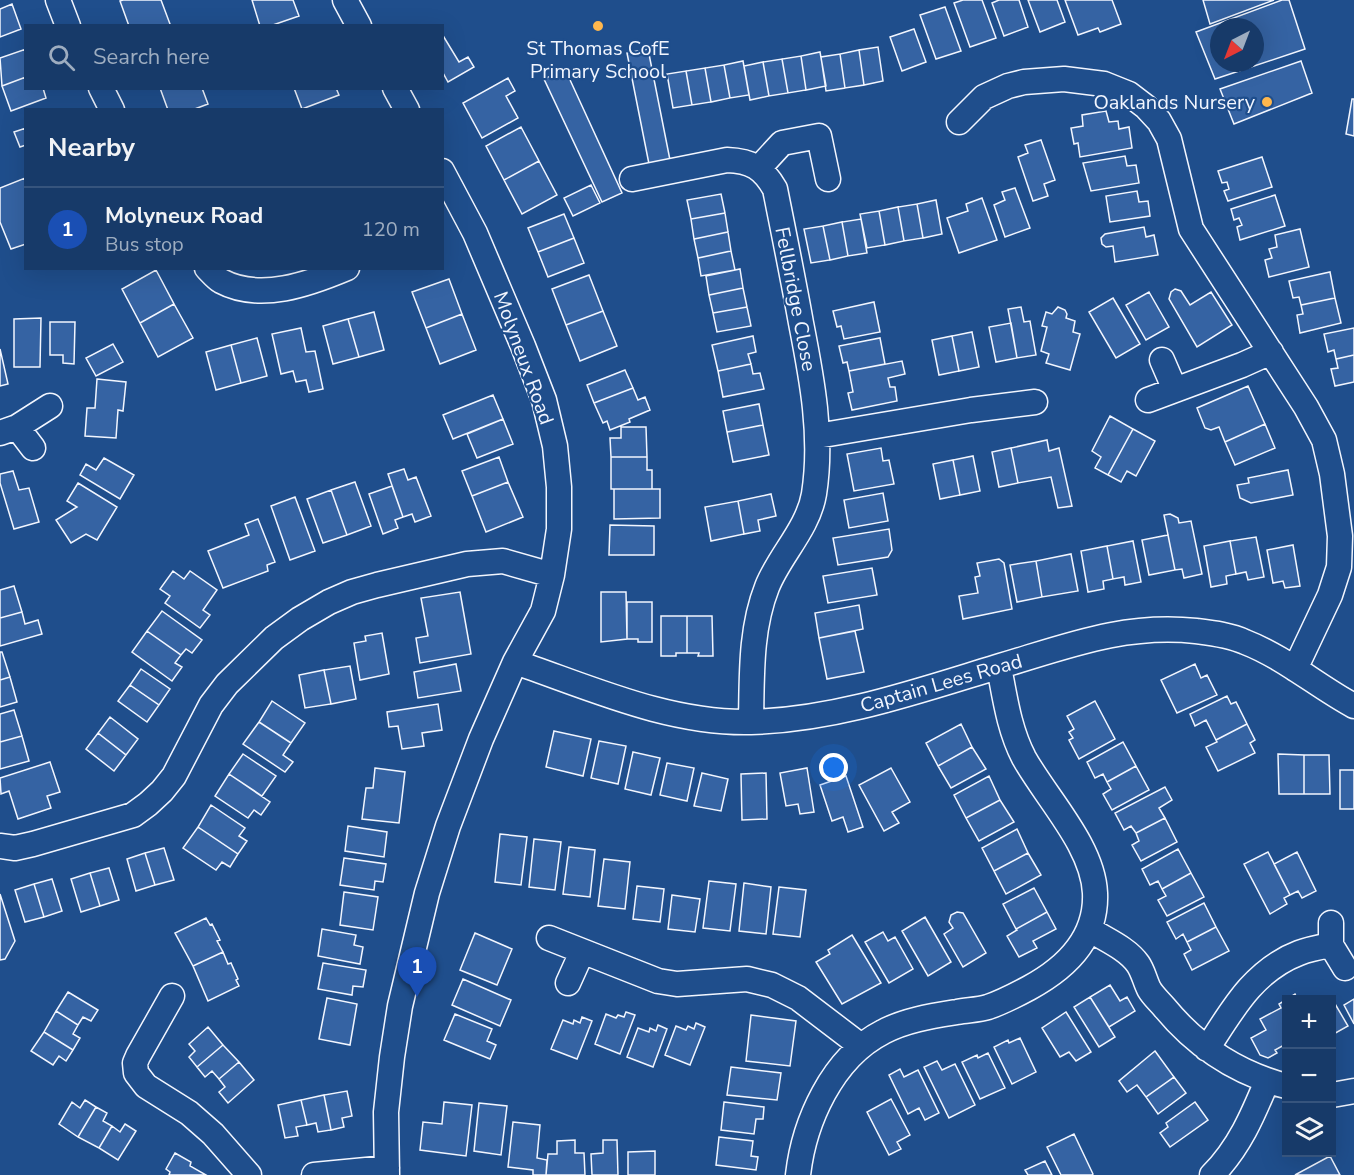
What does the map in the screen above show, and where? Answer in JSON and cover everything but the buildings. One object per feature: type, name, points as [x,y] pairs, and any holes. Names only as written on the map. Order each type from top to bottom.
[{"type":"street","points":[[58,0],[67,24]]},
{"type":"street","points":[[345,0],[358,24]]},
{"type":"street","points":[[959,122],[984,97],[1008,86],[1064,79],[1104,84],[1129,94],[1159,121],[1168,139],[1191,229],[1306,407],[1324,440],[1332,474],[1340,536],[1339,567],[1330,595],[1295,669]]},
{"type":"street","points":[[102,90],[111,108]]},
{"type":"street","points":[[396,90],[406,108]]},
{"type":"street","points":[[632,179],[727,160],[742,161],[759,168],[782,143],[819,136],[828,179]]},
{"type":"street","name":"Fellbridge Close","points":[[751,722],[752,668],[759,611],[767,585],[806,518],[813,497],[817,436],[808,357],[775,189],[759,168]]},
{"type":"street","name":"Molyneux Road","points":[[387,1172],[386,1112],[392,1057],[400,1006],[427,893],[448,825],[481,739],[515,662],[543,611],[552,575],[559,529],[559,488],[555,446],[544,400],[499,287],[451,206],[444,179]]},
{"type":"street","points":[[209,270],[220,281],[248,290],[279,289],[314,282],[342,270]]},
{"type":"street","points":[[1148,400],[1242,365],[1270,351]]},
{"type":"street","points":[[1162,360],[1175,390]]},
{"type":"street","points":[[817,436],[971,410],[1035,402]]},
{"type":"street","points":[[33,448],[9,430],[50,405]]},
{"type":"street","points":[[0,846],[15,848],[33,844],[133,815],[148,804],[174,776],[211,705],[227,684],[273,638],[329,602],[377,585],[467,564],[503,561],[552,575]]},
{"type":"street","name":"Captain Lees Road","points":[[515,662],[629,702],[674,714],[713,721],[751,722],[808,716],[859,707],[999,667],[1079,641],[1152,629],[1203,632],[1244,641],[1295,669],[1354,706]]},
{"type":"street","points":[[798,1175],[800,1153],[811,1119],[842,1066],[861,1046],[882,1032],[905,1023],[941,1014],[986,1008],[1008,999],[1050,976],[1065,964],[1079,948],[1089,929],[1094,911],[1095,892],[1086,855],[1025,759],[1013,735],[999,667]]},
{"type":"street","points":[[1089,929],[1122,950],[1137,963],[1150,990],[1182,1029],[1207,1049],[1236,1067],[1277,1083],[1239,1142],[1212,1175]]},
{"type":"street","points":[[1207,1049],[1247,988],[1265,972],[1331,934],[1345,968]]},
{"type":"street","points":[[549,938],[658,981],[677,984],[747,979],[772,985],[798,998],[861,1046]]},
{"type":"street","points":[[568,983],[582,952]]},
{"type":"street","points":[[172,996],[138,1056],[135,1063],[136,1073],[146,1086],[189,1113],[213,1134],[249,1175]]},
{"type":"street","points":[[1336,1094],[1354,1091]]},
{"type":"street","points":[[314,1175],[387,1172]]},
{"type":"place","name":"St Thomas CofE Primary School","points":[[598,26]]},
{"type":"place","name":"Oaklands Nursery","points":[[1267,102]]},
{"type":"place","name":"Molyneux Road","points":[[417,997]]}]
